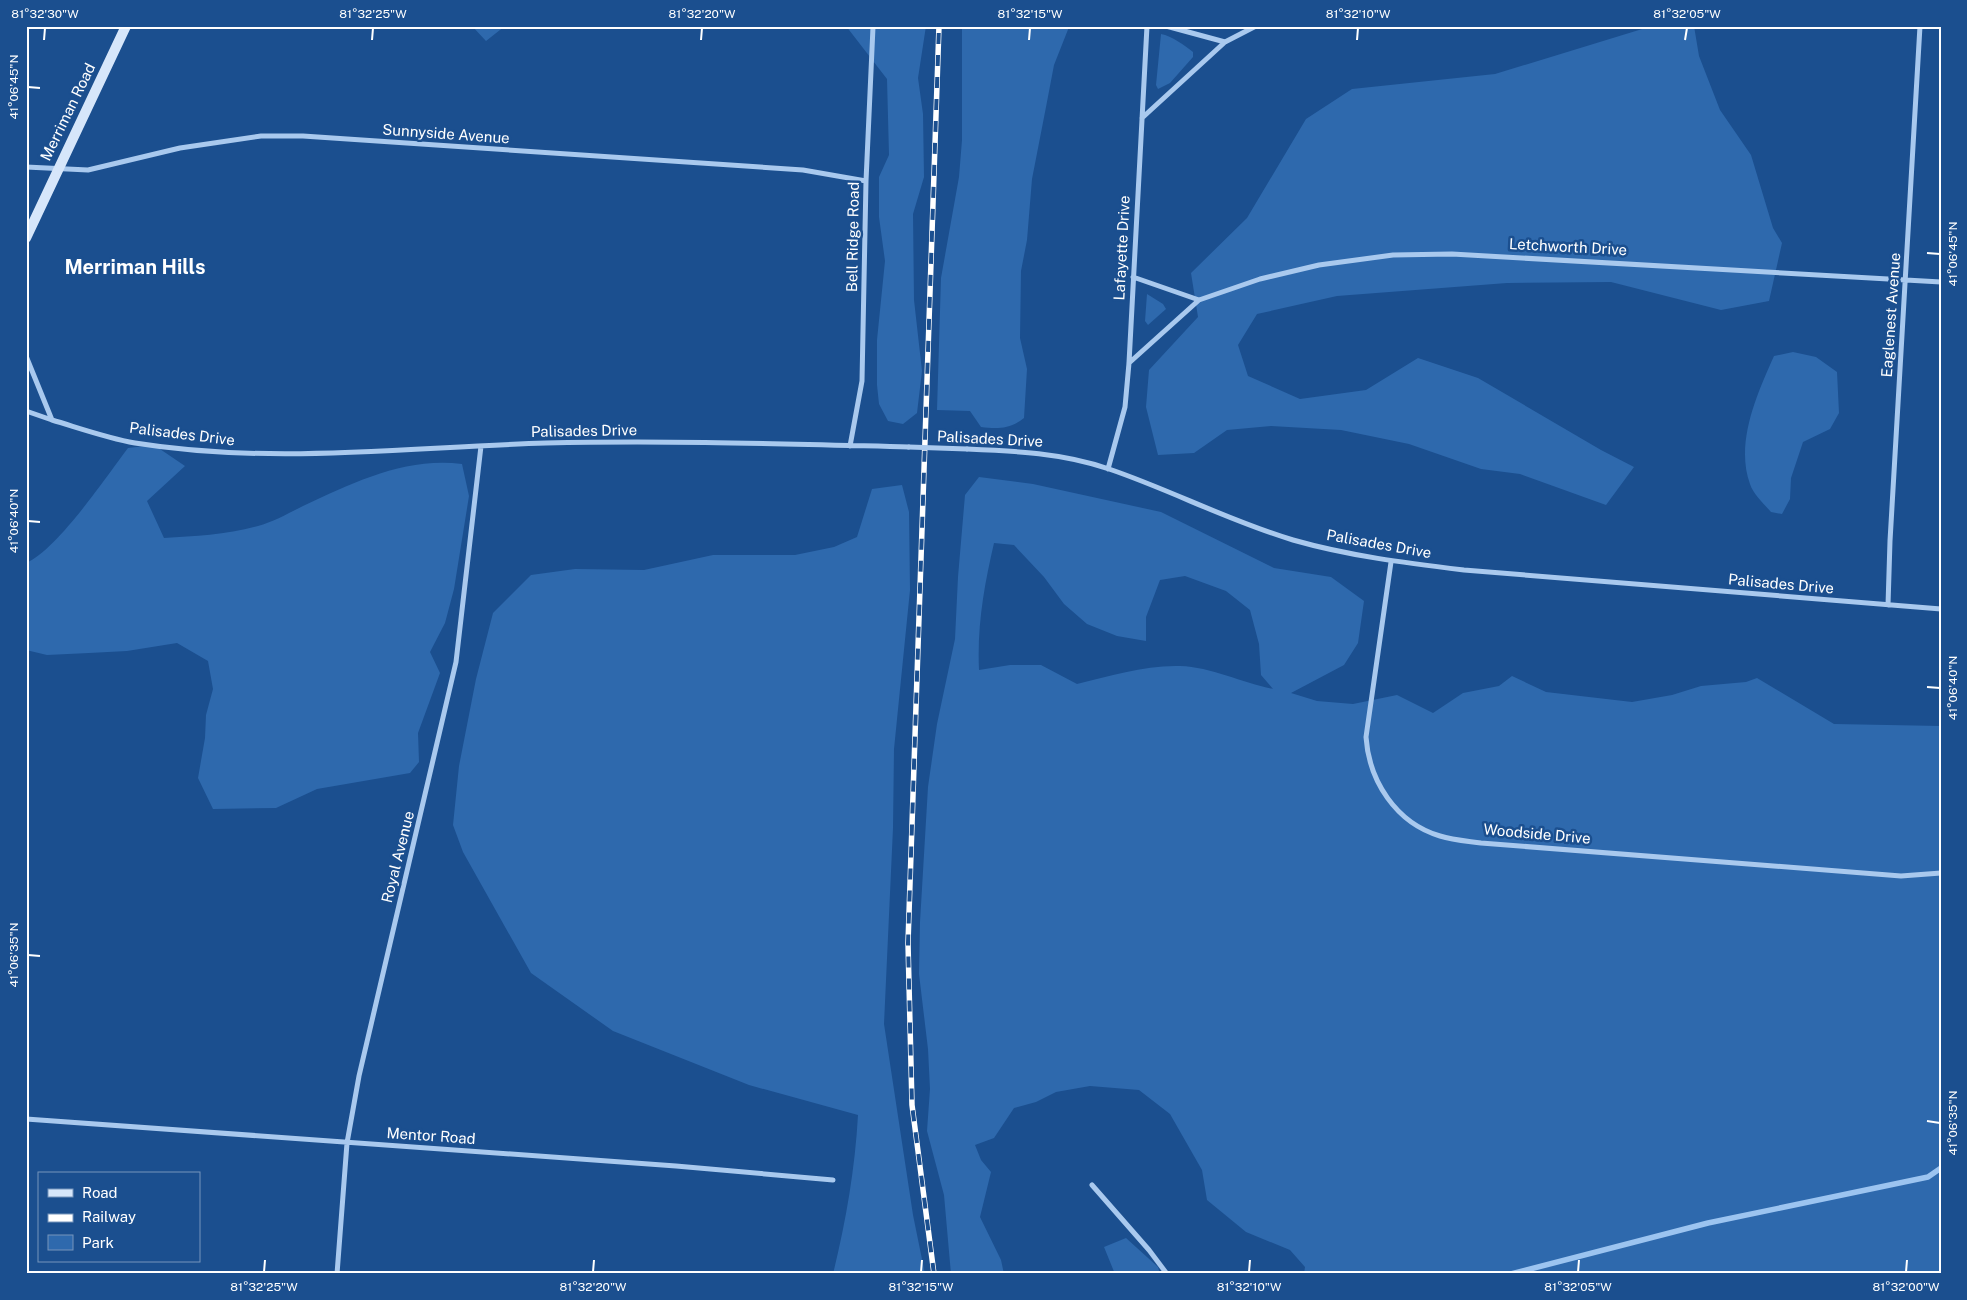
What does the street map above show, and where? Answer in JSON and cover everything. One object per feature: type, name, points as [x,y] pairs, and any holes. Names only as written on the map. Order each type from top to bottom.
[{"type":"main road","name":"Merriman Road","points":[[26,238],[126,26]]},
{"type":"street","name":"Lafayette Drive","points":[[1108,468],[1125,407],[1129,363],[1146,26]]},
{"type":"street","points":[[1166,26],[1225,42]]},
{"type":"street","points":[[1142,118],[1225,42],[1256,26]]},
{"type":"street","name":"Eaglenest Avenue","points":[[1888,605],[1890,541],[1920,26]]},
{"type":"street","name":"Bell Ridge Road","points":[[850,446],[862,381],[866,181],[873,27]]},
{"type":"street","name":"Sunnyside Avenue","points":[[26,167],[88,170],[180,148],[261,136],[303,136],[803,170],[866,181]]},
{"type":"street","name":"Letchworth Drive","points":[[1129,363],[1199,300],[1260,279],[1319,265],[1394,255],[1481,254],[1941,282]]},
{"type":"street","points":[[1133,277],[1199,300]]},
{"type":"street","points":[[26,356],[52,420]]},
{"type":"street","name":"Palisades Drive","points":[[26,411],[132,442],[180,449],[244,453],[546,443],[909,447],[1034,452],[1108,468],[1250,526],[1329,549],[1391,562],[1474,571],[1941,610]]},
{"type":"street","name":"Royal Avenue","points":[[337,1274],[347,1143],[359,1076],[456,662],[481,446]]},
{"type":"street","name":"Woodside Drive","points":[[1391,562],[1366,737],[1367,752],[1371,767],[1387,798],[1410,821],[1424,830],[1452,839],[1491,844],[1902,876],[1941,873]]},
{"type":"street","name":"Mentor Road","points":[[26,1119],[676,1166],[833,1180]]},
{"type":"street","points":[[1092,1185],[1149,1250],[1166,1274]]},
{"type":"green space","points":[[472,26],[505,26],[486,41]]},
{"type":"green space","points":[[846,26],[926,26],[918,78],[923,114],[924,177],[913,214],[914,300],[922,371],[917,413],[903,424],[888,421],[879,404],[877,385],[877,340],[885,261],[879,217],[879,177],[889,155],[887,79]]},
{"type":"green space","points":[[962,26],[1069,27],[1054,65],[1032,179],[1027,240],[1021,271],[1020,338],[1027,369],[1024,418],[1009,426],[998,428],[981,427],[970,411],[937,410],[941,278],[959,177],[962,140]]},
{"type":"green space","points":[[1652,26],[1694,26],[1699,56],[1720,110],[1751,155],[1773,228],[1782,243],[1769,301],[1721,310],[1611,282],[1507,283],[1337,296],[1257,314],[1238,345],[1248,376],[1300,399],[1366,390],[1418,358],[1478,378],[1601,450],[1634,467],[1606,505],[1520,474],[1481,469],[1409,444],[1341,430],[1271,426],[1227,430],[1194,453],[1158,455],[1146,407],[1149,370],[1198,317],[1191,273],[1247,218],[1306,119],[1352,89],[1495,74]]},
{"type":"green space","points":[[1161,34],[1174,39],[1193,52],[1193,57],[1170,83],[1158,89],[1156,85]]},
{"type":"green space","points":[[1147,294],[1163,304],[1166,309],[1148,325],[1145,321]]},
{"type":"green space","points":[[1793,352],[1816,357],[1837,372],[1839,413],[1830,429],[1803,442],[1791,478],[1790,499],[1782,514],[1771,512],[1754,491],[1746,468],[1745,452],[1750,419],[1755,402],[1774,356]]},
{"type":"green space","points":[[154,445],[185,466],[147,501],[164,538],[211,535],[258,526],[361,480],[400,468],[420,464],[462,464],[469,496],[454,589],[445,623],[430,652],[440,673],[418,733],[419,762],[410,773],[317,789],[276,808],[213,809],[198,778],[205,738],[206,715],[213,689],[208,661],[177,643],[127,651],[47,655],[26,650],[26,563],[38,556],[66,529],[128,448]]},
{"type":"green space","points":[[979,477],[1033,484],[1161,512],[1274,568],[1331,577],[1364,601],[1358,643],[1344,665],[1291,693],[1317,701],[1353,704],[1397,695],[1433,713],[1463,693],[1499,686],[1512,676],[1546,692],[1632,702],[1672,695],[1701,686],[1746,682],[1757,678],[1834,724],[1941,726],[1941,1274],[1304,1274],[1305,1267],[1290,1250],[1246,1232],[1207,1200],[1202,1170],[1170,1114],[1139,1090],[1090,1086],[1056,1092],[1036,1102],[1014,1108],[994,1138],[975,1145],[981,1160],[991,1172],[980,1217],[1001,1260],[1004,1274],[951,1274],[944,1195],[927,1131],[930,1089],[928,1049],[919,974],[920,922],[928,787],[937,724],[955,639],[965,495]],"holes":[[[994,543],[1014,545],[1044,577],[1064,604],[1087,624],[1117,636],[1146,641],[1146,617],[1160,580],[1185,576],[1226,591],[1250,610],[1259,644],[1261,675],[1273,689],[1203,669],[1180,666],[1141,669],[1077,684],[1041,665],[1010,665],[979,670],[982,606]]]},
{"type":"green space","points":[[902,485],[909,512],[910,590],[894,749],[893,828],[884,1024],[913,1215],[925,1274],[833,1274],[849,1195],[858,1115],[749,1085],[613,1031],[531,973],[463,852],[453,825],[459,766],[476,679],[493,613],[531,575],[575,569],[644,570],[713,555],[795,555],[834,547],[857,537],[872,489]]},
{"type":"green space","points":[[1126,1238],[1158,1267],[1160,1274],[1115,1274],[1104,1247]]},
{"type":"waterway","points":[[1511,1274],[1708,1223],[1928,1177],[1941,1168]]},
{"type":"railway","points":[[934,1274],[912,1105],[908,943],[939,26]]},
{"type":"district","name":"Merriman Hills","points":[[135,267]]}]
